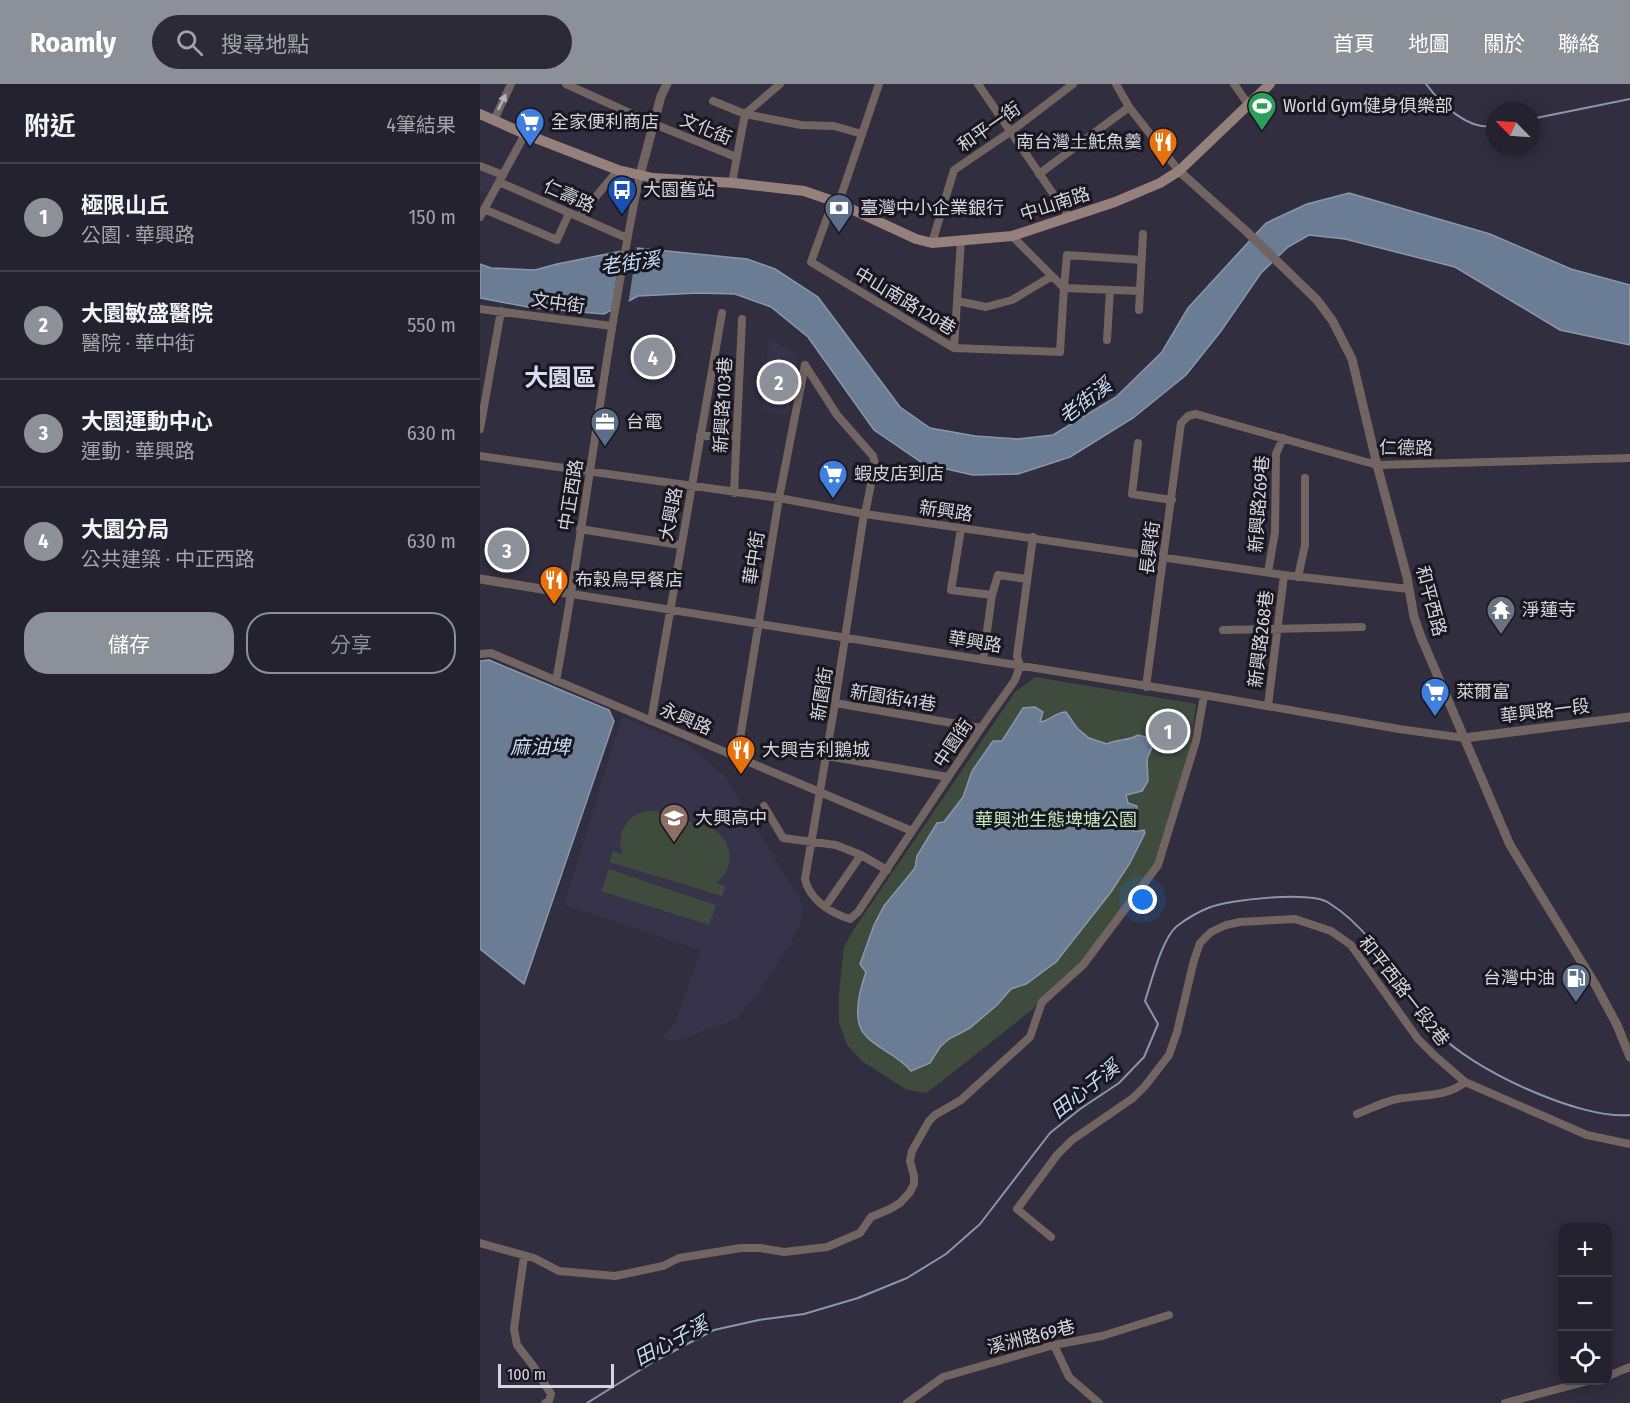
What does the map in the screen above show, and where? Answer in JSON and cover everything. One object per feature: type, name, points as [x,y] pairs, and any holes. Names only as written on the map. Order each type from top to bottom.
[{"type":"main road","name":"中山南路","points":[[480,114],[525,135],[618,170],[653,178],[804,191],[836,202],[916,239],[932,243],[1012,236],[1132,196],[1160,183],[1179,171],[1270,84]]},
{"type":"street","points":[[494,120],[511,84]]},
{"type":"street","name":"文化街","points":[[566,84],[654,124],[736,157]]},
{"type":"street","points":[[626,240],[640,175],[661,96],[667,84]]},
{"type":"street","points":[[732,183],[745,114],[780,84]]},
{"type":"street","points":[[836,202],[841,196],[879,84]]},
{"type":"street","points":[[978,84],[1069,217]]},
{"type":"street","name":"和平一街","points":[[932,243],[954,170],[1010,132],[1073,84]]},
{"type":"street","points":[[1116,84],[1129,107],[1179,171]]},
{"type":"street","points":[[1234,84],[1248,104]]},
{"type":"street","points":[[713,101],[745,114],[801,125],[834,126],[862,134]]},
{"type":"street","points":[[1039,174],[1129,107]]},
{"type":"street","points":[[525,135],[482,213],[557,240],[569,213]]},
{"type":"street","name":"仁壽路","points":[[480,166],[501,179],[626,240]]},
{"type":"street","points":[[579,217],[618,170]]},
{"type":"street","name":"和平西路","points":[[1179,171],[1246,231],[1317,300],[1332,320],[1352,358],[1377,465],[1396,533],[1414,617],[1421,637],[1510,845],[1595,984],[1617,1025],[1630,1058]]},
{"type":"street","name":"中山南路120巷","points":[[836,202],[829,212],[811,262],[954,348],[961,240]]},
{"type":"street","points":[[1138,310],[1143,234]]},
{"type":"street","points":[[1012,236],[1064,288],[1140,291]]},
{"type":"street","name":"中正西路","points":[[556,681],[572,594],[580,529],[626,240]]},
{"type":"street","points":[[954,348],[1060,352],[1067,255],[1142,260]]},
{"type":"street","points":[[957,302],[986,307],[1012,300],[1052,276]]},
{"type":"street","points":[[1107,340],[1110,290]]},
{"type":"street","name":"文中街","points":[[480,309],[612,326]]},
{"type":"street","points":[[480,429],[501,311]]},
{"type":"street","name":"大興路","points":[[651,721],[722,313]]},
{"type":"street","name":"新興路103巷","points":[[734,493],[742,319]]},
{"type":"street","name":"華中街","points":[[737,758],[779,498],[805,365]]},
{"type":"street","name":"新園街","points":[[805,365],[837,415],[873,456],[875,464],[805,879],[807,891],[825,907]]},
{"type":"street","name":"仁德路","points":[[1188,416],[1196,414],[1377,465],[1630,458]]},
{"type":"street","name":"長興街","points":[[1146,687],[1181,423],[1188,416]]},
{"type":"street","points":[[700,436],[736,436]]},
{"type":"street","name":"新興路269巷","points":[[1268,572],[1275,532],[1276,454],[1282,438]]},
{"type":"street","points":[[1138,443],[1132,494],[1172,500]]},
{"type":"street","name":"新興路","points":[[480,456],[779,498],[961,529],[1033,537],[1298,577],[1409,589]]},
{"type":"street","points":[[1298,577],[1305,545],[1305,478]]},
{"type":"street","points":[[580,529],[680,545]]},
{"type":"street","points":[[961,529],[951,590],[992,595]]},
{"type":"street","name":"中園街","points":[[825,907],[850,919],[858,912],[1015,680],[1020,666],[1017,656],[1033,537]]},
{"type":"street","points":[[983,660],[992,595],[998,575],[1028,579]]},
{"type":"street","name":"新興路268巷","points":[[1268,706],[1284,575]]},
{"type":"street","name":"華興路","points":[[480,579],[758,622],[1464,738]]},
{"type":"street","points":[[1223,630],[1362,627]]},
{"type":"street","name":"永興路","points":[[480,654],[491,653],[912,831]]},
{"type":"street","points":[[480,1243],[534,1258],[559,1271],[615,1276],[663,1266],[679,1258],[741,1248],[784,1252],[827,1247],[860,1233],[871,1217],[900,1203],[914,1184],[910,1161],[912,1150],[929,1121],[961,1100],[1030,1037],[1042,1002],[1083,965],[1158,866],[1196,741],[1204,695]]},
{"type":"street","name":"新園街41巷","points":[[836,704],[981,728]]},
{"type":"street","name":"華興路一段","points":[[1464,738],[1630,717]]},
{"type":"street","points":[[827,756],[948,777]]},
{"type":"street","points":[[764,806],[783,838],[836,845],[861,855],[886,870]]},
{"type":"street","points":[[825,907],[861,855]]},
{"type":"street","name":"和平西路一段2巷","points":[[1051,1237],[1017,1209],[1057,1155],[1072,1140],[1132,1098],[1145,1086],[1169,1055],[1200,943],[1211,932],[1240,922],[1295,919],[1341,936],[1351,945],[1418,1039],[1465,1082],[1587,1135],[1630,1144]]},
{"type":"street","points":[[1357,1114],[1383,1103],[1429,1095],[1459,1087],[1465,1082]]},
{"type":"street","points":[[524,1256],[514,1329],[517,1345],[551,1394],[549,1401],[545,1403]]},
{"type":"street","name":"溪洲路69巷","points":[[907,1403],[943,1377],[1054,1345],[1102,1336],[1169,1315]]},
{"type":"street","points":[[1054,1345],[1069,1377],[1099,1403]]},
{"type":"street","points":[[1612,1374],[1630,1367]]},
{"type":"street","points":[[1505,1403],[1573,1385]]},
{"type":"shaded area","points":[[480,170],[499,176],[489,193],[480,190]]},
{"type":"shaded area","points":[[769,339],[798,355],[789,415],[762,410]]},
{"type":"shaded area","name":"大興高中","points":[[622,716],[689,745],[725,776],[802,903],[800,927],[773,971],[739,1018],[673,1042],[663,1039],[674,1025],[701,950],[564,905]]},
{"type":"green space","name":"華興池生態埤塘公園","points":[[1035,677],[1196,704],[1191,745],[1159,852],[1150,873],[1084,962],[1043,996],[1033,1009],[926,1093],[907,1090],[863,1062],[847,1045],[839,1022],[839,993],[844,947],[1015,692]]},
{"type":"green space","points":[[647,811],[656,811],[714,829],[720,835],[725,841],[730,856],[727,870],[716,883],[726,886],[722,896],[609,862],[613,851],[622,854],[620,839],[624,826],[633,817]]},
{"type":"green space","points":[[609,869],[716,905],[709,925],[601,891]]},
{"type":"water","name":"老街溪","points":[[1349,193],[1490,234],[1571,269],[1630,285],[1630,345],[1560,330],[1455,267],[1345,239],[1309,235],[1288,247],[1261,273],[1221,331],[1186,375],[1133,418],[1070,457],[1018,474],[973,475],[924,464],[874,430],[808,337],[771,307],[735,294],[638,296],[604,314],[533,308],[480,298],[480,264],[491,268],[535,270],[637,248],[747,259],[775,269],[818,297],[900,407],[930,428],[975,436],[1018,439],[1053,435],[1116,397],[1162,352],[1188,308],[1266,223],[1307,204]]},
{"type":"water","name":"麻油埤","points":[[489,660],[609,710],[614,721],[524,984],[480,949],[480,661]]},
{"type":"water","name":"華興池生態埤塘公園","points":[[1035,707],[1043,712],[1040,722],[1066,712],[1077,728],[1089,738],[1107,744],[1138,735],[1146,737],[1147,742],[1152,743],[1147,759],[1148,781],[1142,791],[1126,795],[1128,803],[1137,806],[1136,821],[1132,825],[1134,832],[1144,830],[1145,833],[1130,863],[1111,892],[1056,962],[1026,984],[1011,989],[997,1005],[970,1028],[949,1039],[940,1047],[930,1063],[911,1071],[871,1041],[861,1030],[858,1005],[866,972],[860,964],[874,925],[884,906],[915,868],[917,856],[937,823],[944,822],[963,797],[972,771],[993,741],[1002,741],[1023,708]]},
{"type":"pier","points":[[637,247],[628,305],[611,312],[621,249]]},
{"type":"waterway","points":[[1426,84],[1439,100],[1456,114],[1465,120],[1486,126]]},
{"type":"waterway","points":[[1540,117],[1630,99]]},
{"type":"waterway","name":"田心子溪","points":[[587,1403],[653,1362],[714,1330],[759,1320],[804,1314],[858,1298],[907,1278],[946,1254],[980,1224],[1050,1133],[1080,1109],[1119,1083],[1144,1057],[1158,1024],[1145,1001],[1167,940],[1177,926],[1200,912],[1218,905],[1251,899],[1288,897],[1319,899],[1329,903],[1355,923],[1366,935],[1434,1029],[1474,1061],[1500,1076],[1556,1101],[1609,1114],[1630,1115]]},
{"type":"place","name":"World Gym健身俱樂部","points":[[1262,132]]},
{"type":"place","name":"全家便利商店","points":[[530,148]]},
{"type":"place","name":"南台灣土魠魚羹","points":[[1163,168]]},
{"type":"place","name":"大園舊站","points":[[622,216]]},
{"type":"place","name":"臺灣中小企業銀行","points":[[839,234]]},
{"type":"place","name":"大園分局","points":[[653,357]]},
{"type":"place","name":"大園敏盛醫院","points":[[779,382]]},
{"type":"place","name":"台電","points":[[605,448]]},
{"type":"place","name":"蝦皮店到店","points":[[833,500]]},
{"type":"place","name":"大園運動中心","points":[[507,550]]},
{"type":"place","name":"布穀鳥早餐店","points":[[554,606]]},
{"type":"place","name":"淨蓮寺","points":[[1501,636]]},
{"type":"place","name":"萊爾富","points":[[1435,718]]},
{"type":"place","name":"極限山丘","points":[[1168,731]]},
{"type":"place","name":"大興吉利鵝城","points":[[741,776]]},
{"type":"place","name":"大興高中","points":[[674,844]]},
{"type":"place","name":"台灣中油","points":[[1576,1004]]},
{"type":"district","name":"大園區","points":[[560,378]]}]
